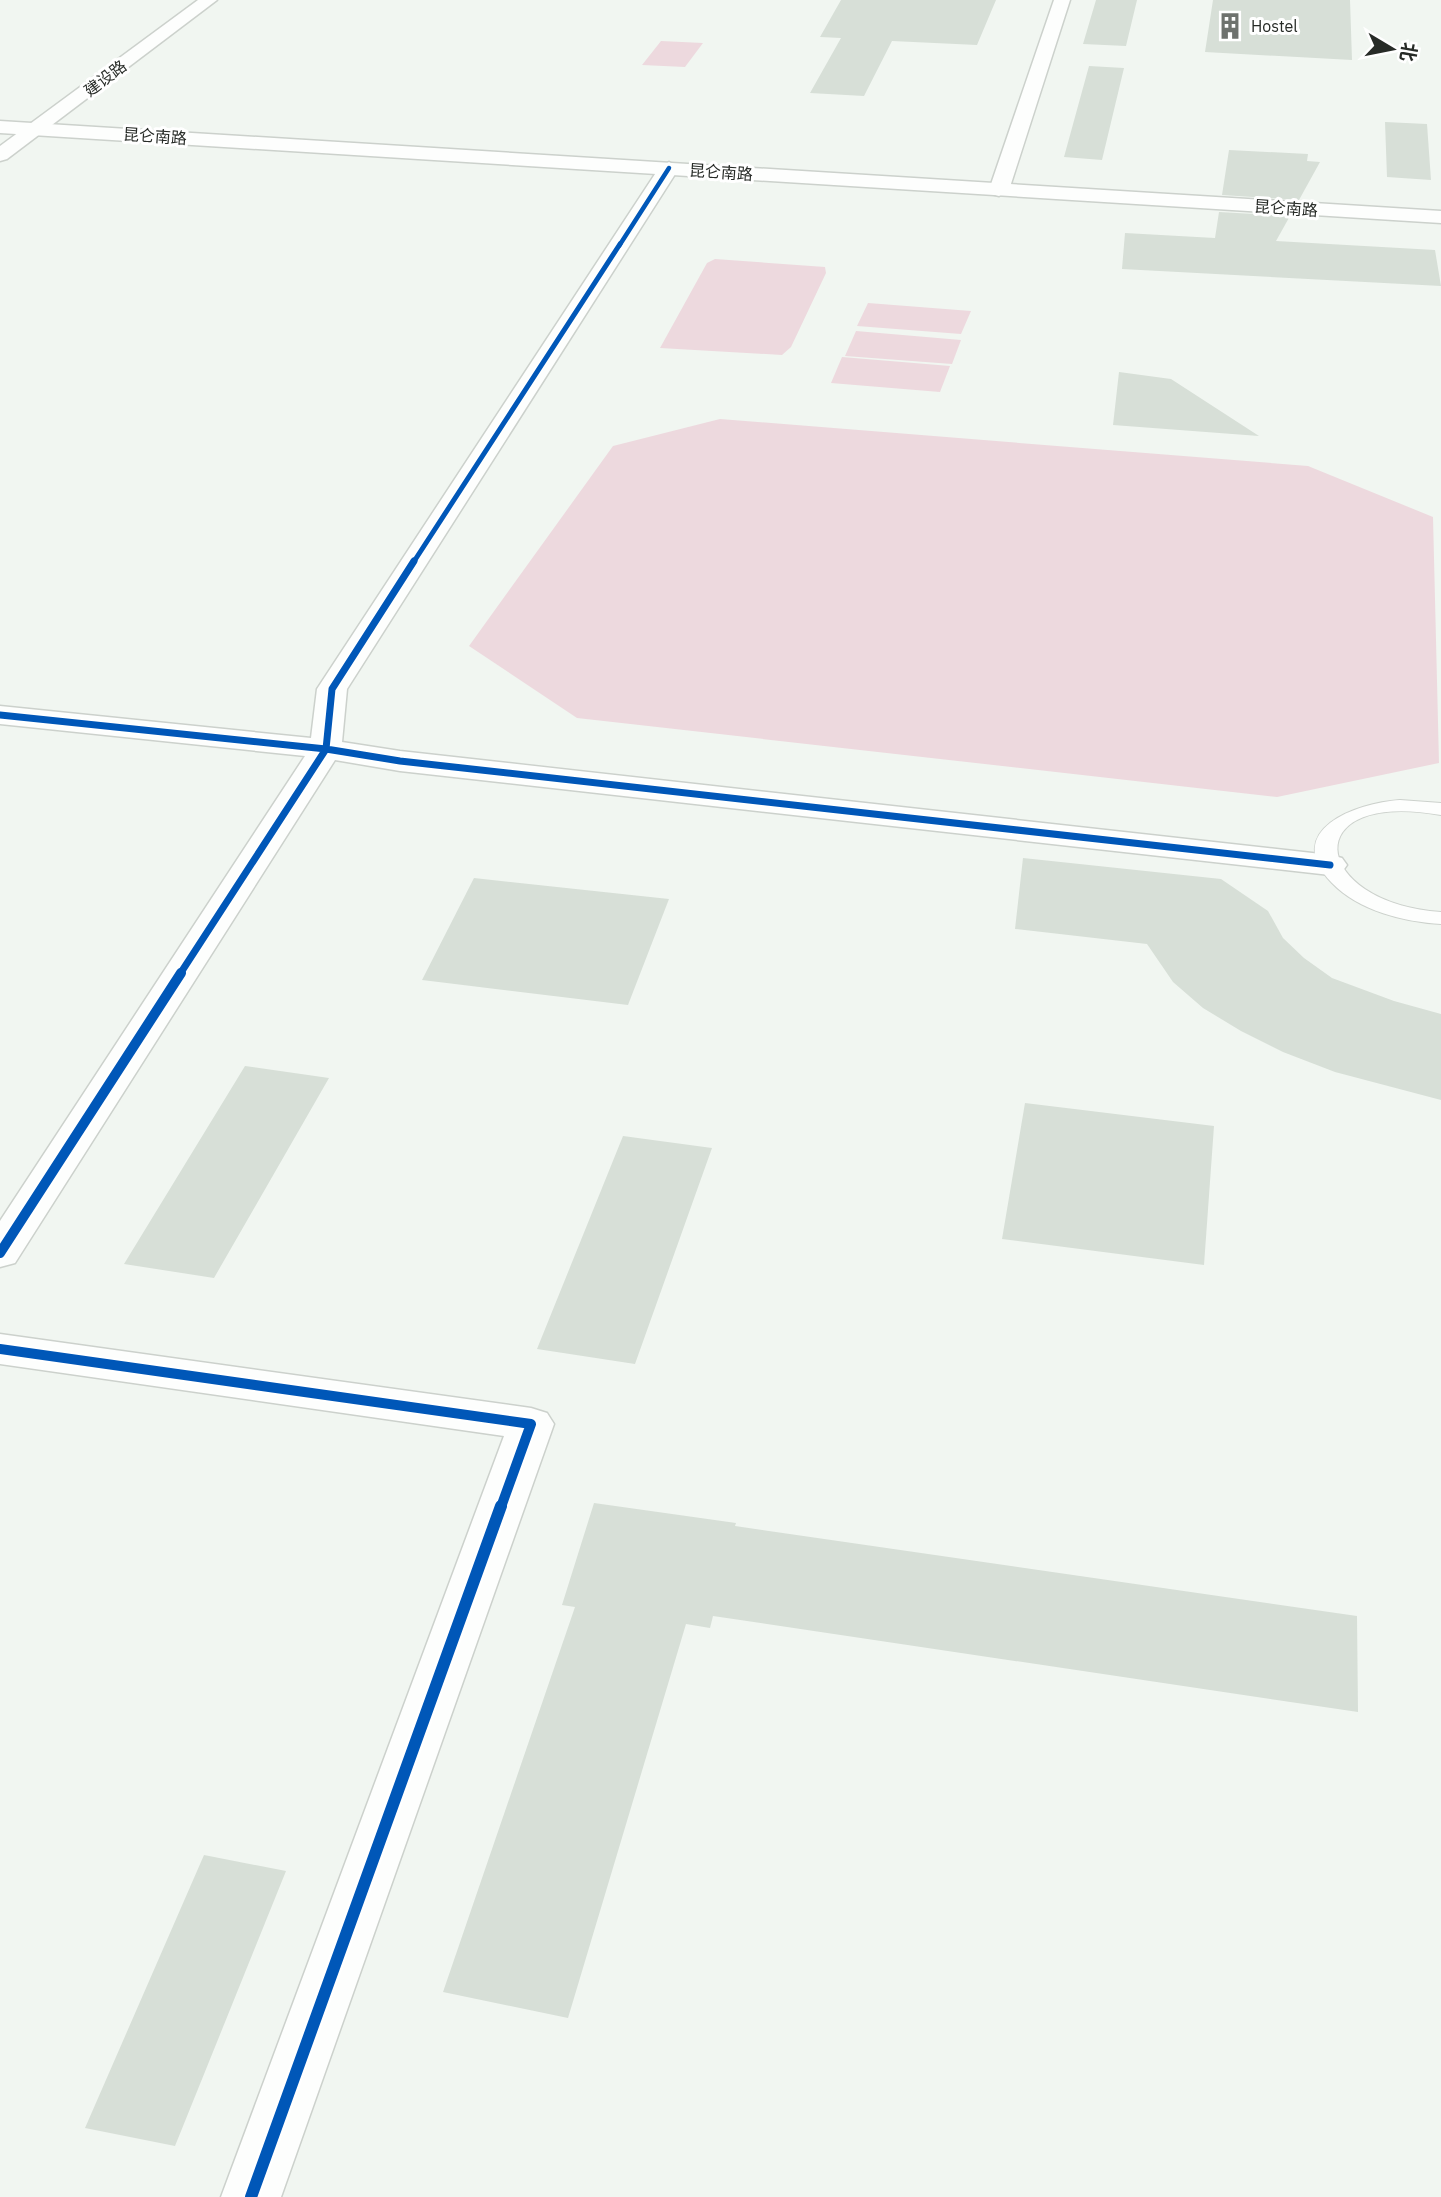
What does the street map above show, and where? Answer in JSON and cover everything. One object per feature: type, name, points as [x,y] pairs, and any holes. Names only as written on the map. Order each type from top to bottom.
[{"type":"street","name":"建设路","points":[[0,155],[209,0]]},
{"type":"street","points":[[999,190],[1062,0]]},
{"type":"street","name":"昆仑南路","points":[[0,127],[1441,217]]},
{"type":"street","points":[[0,1253],[326,749],[332,689],[669,168]]},
{"type":"street","points":[[0,715],[326,749],[400,761],[1330,865]]},
{"type":"street","points":[[0,1349],[531,1424],[251,2197]]},
{"type":"lane","points":[[1441,809],[1389,806],[1355,814],[1333,829],[1325,849],[1332,872],[1356,892],[1392,909],[1441,918]]},
{"type":"shaded area","points":[[661,41],[703,43],[685,67],[642,65]]},
{"type":"shaded area","points":[[715,259],[825,267],[826,273],[791,347],[782,355],[660,348],[707,263]]},
{"type":"shaded area","points":[[868,303],[971,311],[961,334],[857,326]]},
{"type":"shaded area","points":[[856,331],[961,340],[952,364],[845,356]]},
{"type":"shaded area","points":[[842,357],[950,366],[940,392],[831,383]]},
{"type":"shaded area","points":[[720,419],[1308,466],[1433,517],[1439,763],[1277,797],[577,718],[469,646],[613,446]]},
{"type":"building","points":[[841,0],[996,0],[977,45],[892,41],[864,96],[810,93],[841,38],[820,37]]},
{"type":"building","points":[[1096,0],[1137,0],[1126,46],[1083,44]]},
{"type":"building","points":[[1213,0],[1350,0],[1352,60],[1205,52]]},
{"type":"building","points":[[1089,66],[1124,68],[1102,160],[1064,157]]},
{"type":"building","points":[[1385,122],[1427,124],[1431,180],[1387,177]]},
{"type":"building","points":[[1229,150],[1308,154],[1307,161],[1320,162],[1299,200],[1222,195]]},
{"type":"building","points":[[1219,212],[1290,216],[1276,241],[1435,250],[1441,286],[1122,269],[1125,233],[1215,238]]},
{"type":"building","points":[[1119,372],[1171,379],[1259,436],[1113,425]]},
{"type":"building","points":[[1023,858],[1221,879],[1268,911],[1283,938],[1304,958],[1332,978],[1394,1001],[1441,1014],[1441,1100],[1335,1072],[1283,1052],[1241,1031],[1203,1008],[1173,982],[1147,944],[1015,929]]},
{"type":"building","points":[[474,878],[669,899],[628,1005],[422,980]]},
{"type":"building","points":[[245,1066],[329,1078],[214,1278],[124,1264]]},
{"type":"building","points":[[1025,1103],[1214,1126],[1204,1265],[1002,1239]]},
{"type":"building","points":[[623,1136],[712,1148],[635,1364],[537,1349]]},
{"type":"building","points":[[594,1503],[1357,1616],[1358,1712],[713,1616],[710,1628],[686,1624],[568,2018],[443,1992],[575,1607],[562,1605]]},
{"type":"building","points":[[204,1855],[286,1871],[175,2146],[85,2128]]},
{"type":"cycle path","points":[[0,1253],[326,749],[332,689],[669,168]]},
{"type":"cycle path","points":[[0,715],[326,749],[400,761],[1330,865]]},
{"type":"cycle path","points":[[0,1349],[531,1424],[251,2197]]},
{"type":"place","name":"Hostel","points":[[1230,26]]}]
